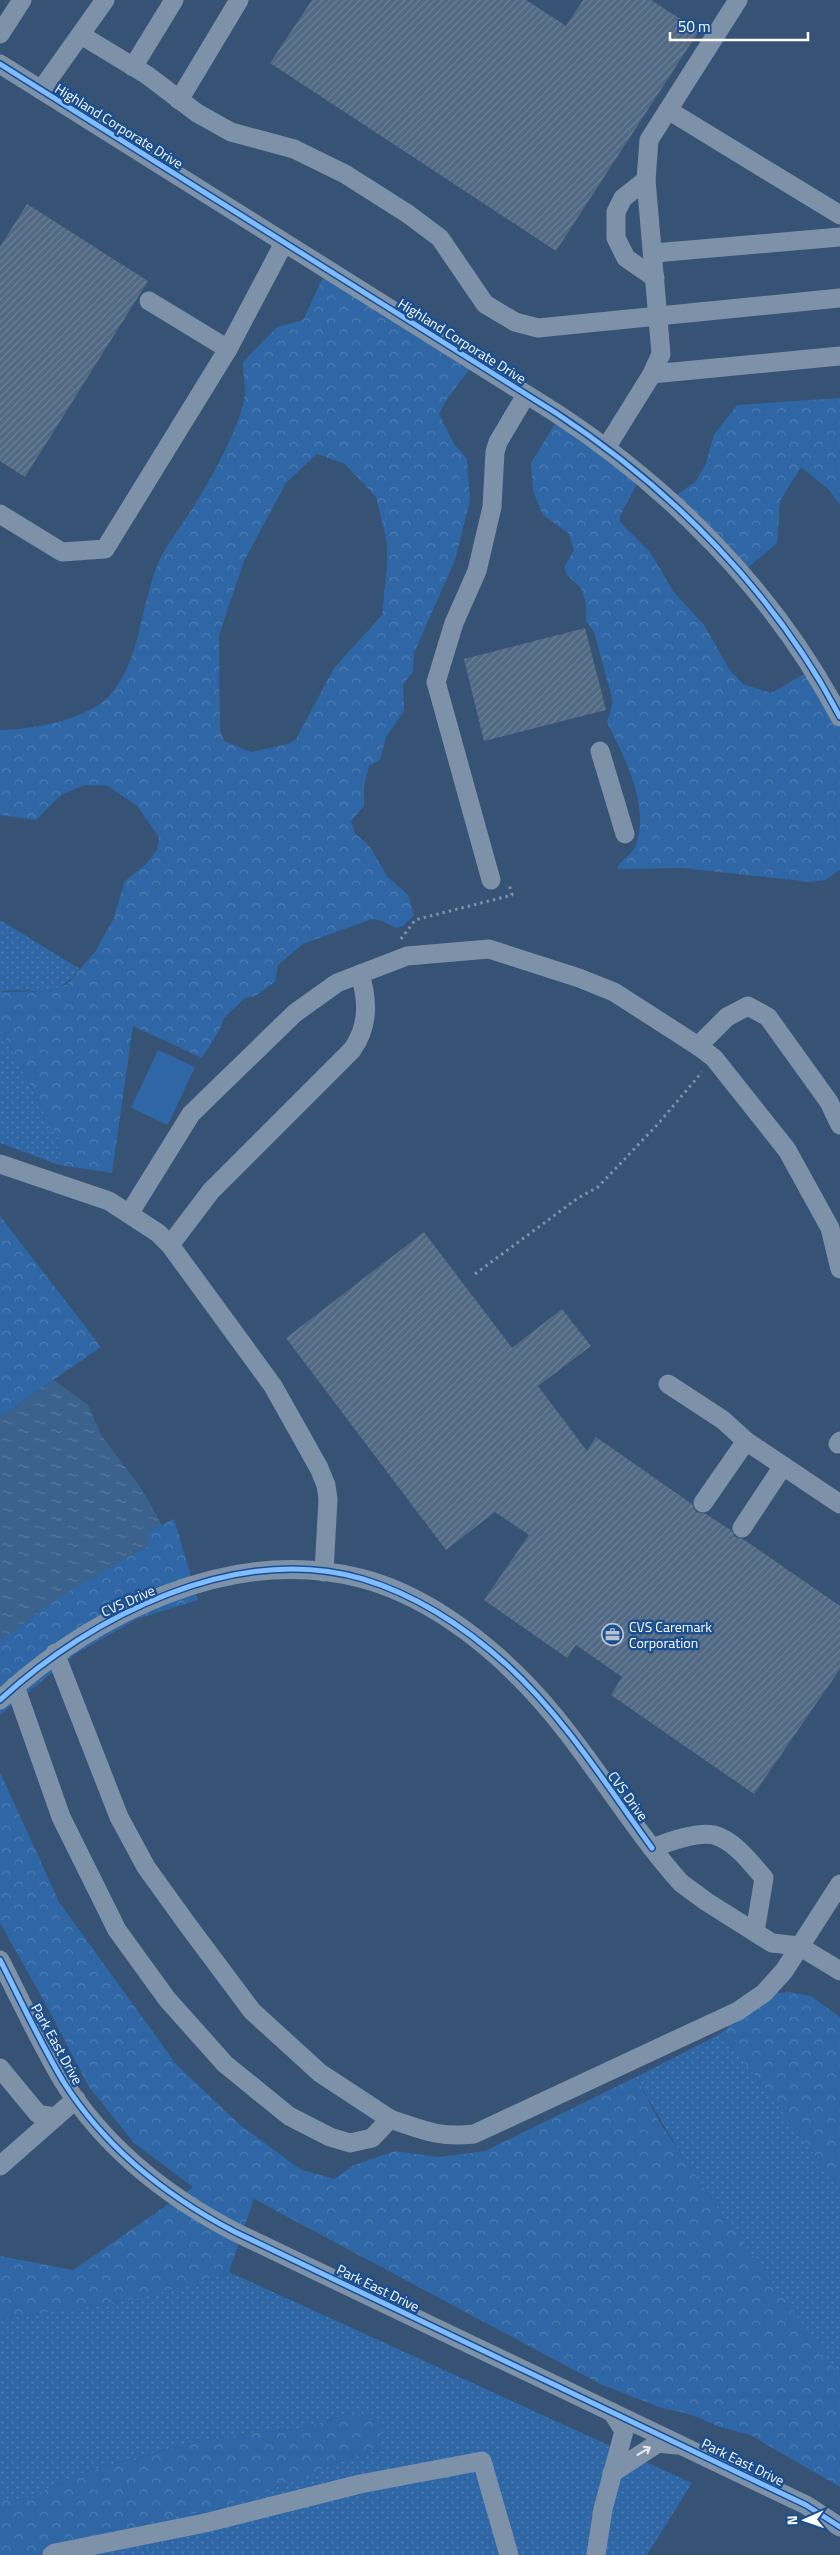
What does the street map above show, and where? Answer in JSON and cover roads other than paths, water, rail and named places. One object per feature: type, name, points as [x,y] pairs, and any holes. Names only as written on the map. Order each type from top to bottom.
[{"type":"street","points":[[0,34],[22,0]]},
{"type":"street","points":[[41,90],[105,0]]},
{"type":"street","points":[[133,67],[174,0]]},
{"type":"street","points":[[179,100],[239,0]]},
{"type":"street","points":[[606,448],[652,374],[661,354],[654,253],[646,180],[649,140],[738,0]]},
{"type":"street","points":[[81,35],[133,67],[197,113],[231,132],[294,150],[345,174],[408,214],[440,238],[485,304],[515,322],[538,328],[840,298]]},
{"type":"street","name":"Highland Corporate Drive","points":[[2,70],[41,90],[526,395],[606,448],[678,508],[750,583],[792,638],[840,717]]},
{"type":"street","points":[[668,110],[840,215]]},
{"type":"street","points":[[646,180],[623,198],[616,212],[616,238],[626,258],[655,278]]},
{"type":"street","points":[[654,253],[840,237]]},
{"type":"street","points":[[0,514],[62,552],[105,549],[228,349],[284,243]]},
{"type":"street","points":[[148,301],[228,349]]},
{"type":"street","points":[[652,374],[840,356]]},
{"type":"street","points":[[499,878],[436,682],[454,623],[477,571],[492,507],[495,452],[498,442],[526,395]]},
{"type":"street","points":[[600,751],[625,834]]},
{"type":"street","points":[[129,1214],[191,1114],[294,1014],[337,983],[407,956],[489,949],[579,978],[614,992],[714,1058],[787,1150],[830,1228],[840,1269]]},
{"type":"street","points":[[170,1245],[211,1191],[357,1044],[361,1038],[367,1012],[366,994],[360,974]]},
{"type":"street","points":[[698,1046],[727,1017],[748,1006],[768,1017],[829,1102],[840,1125]]},
{"type":"street","points":[[0,1164],[109,1201],[158,1234],[170,1245],[273,1386],[319,1468],[326,1484],[328,1499],[324,1572]]},
{"type":"street","points":[[668,1384],[723,1420],[746,1441],[840,1504]]},
{"type":"street","points":[[703,1503],[746,1441]]},
{"type":"street","points":[[742,1528],[783,1466]]},
{"type":"street","name":"CVS Drive","points":[[0,1700],[56,1654],[123,1613],[196,1586],[269,1571],[324,1572],[362,1579],[405,1595],[448,1620],[507,1665],[554,1715],[652,1848],[687,1888],[772,1943],[799,1946]]},
{"type":"street","points":[[56,1654],[120,1817],[146,1867],[252,2011],[320,2073],[390,2119],[439,2135],[474,2134],[738,2011],[764,1993],[784,1971],[840,1884]]},
{"type":"street","points":[[15,1686],[61,1817],[117,1930],[167,1999],[225,2064],[289,2116],[330,2137],[350,2143],[372,2138],[390,2119]]},
{"type":"street","points":[[652,1848],[682,1838],[714,1835],[741,1851],[764,1878],[754,1932]]},
{"type":"street","points":[[799,1946],[840,1971]]},
{"type":"street","name":"Park East Drive","points":[[0,1960],[53,2062],[76,2100],[102,2134],[134,2166],[170,2194],[212,2220],[806,2505],[840,2528]]},
{"type":"street","points":[[0,2068],[38,2114],[56,2118]]},
{"type":"street","points":[[0,2166],[76,2100]]},
{"type":"street","points":[[596,2555],[603,2509],[624,2431],[612,2412]]},
{"type":"street","points":[[612,2474],[658,2443],[682,2445]]},
{"type":"street","points":[[52,2555],[54,2552],[204,2523],[360,2484],[482,2461],[509,2555]]},
{"type":"water","points":[[54,1380],[88,1405],[101,1435],[141,1488],[162,1525],[149,1531],[148,1546],[66,1593],[0,1641],[0,1417]]},
{"type":"place","name":"CVS Caremark Corporation","points":[[613,1635]]}]
